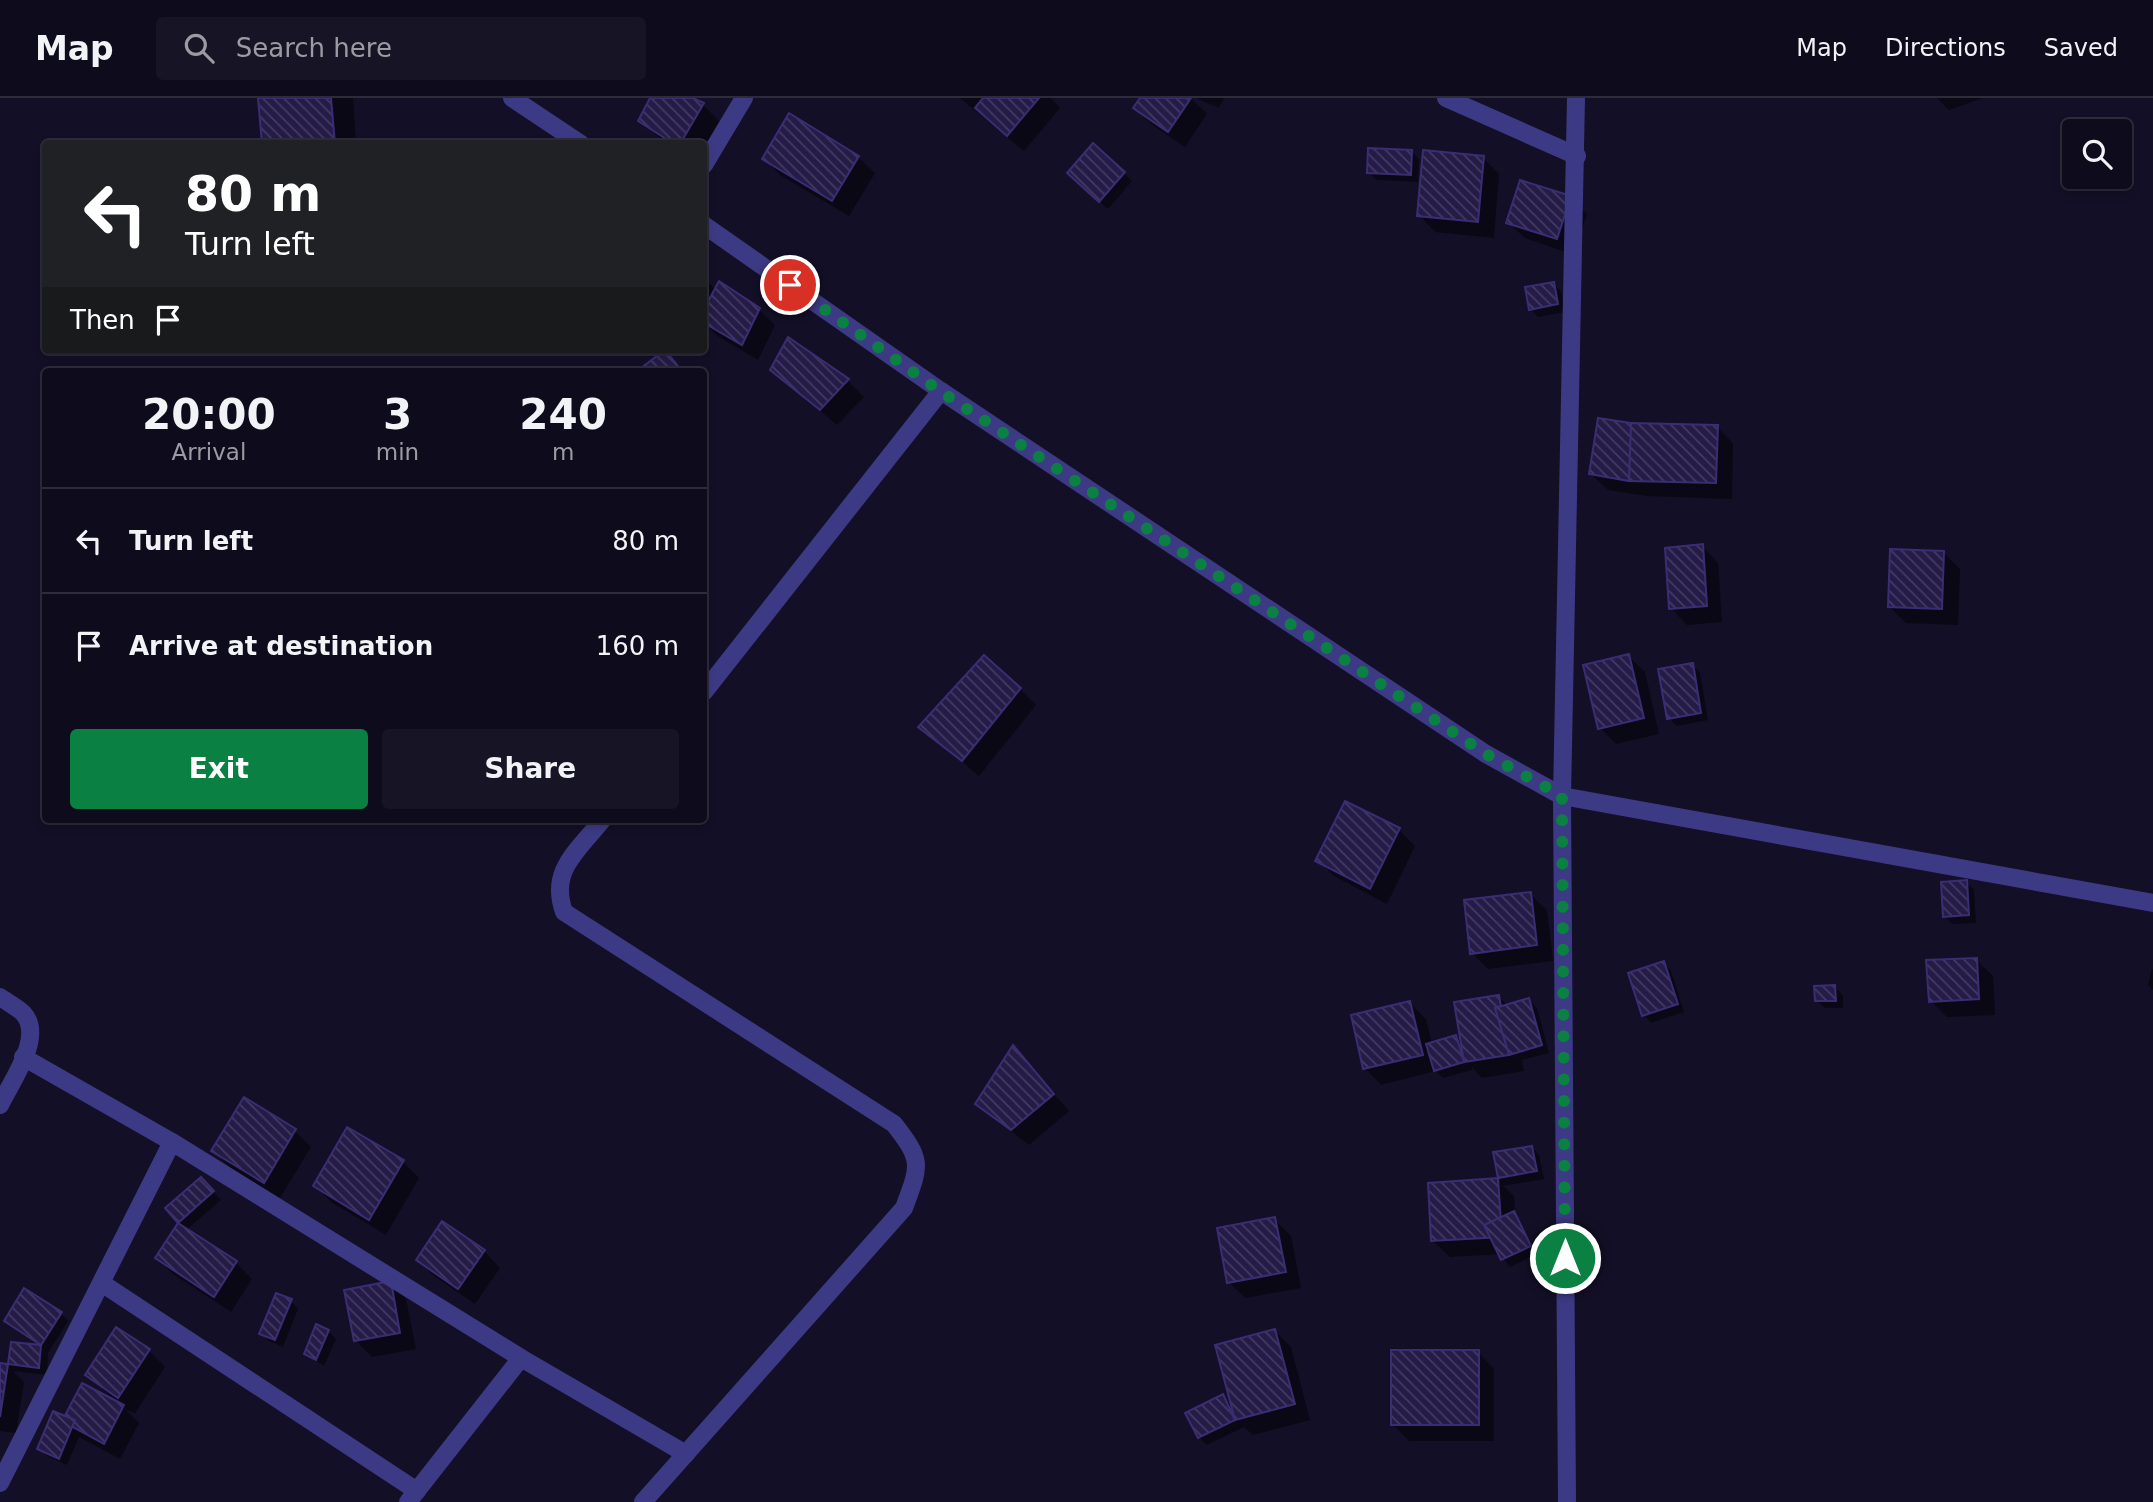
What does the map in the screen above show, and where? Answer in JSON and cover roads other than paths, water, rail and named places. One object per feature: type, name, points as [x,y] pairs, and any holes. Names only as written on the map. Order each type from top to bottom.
[{"type":"street","points":[[512,98],[576,140]]},
{"type":"street","points":[[707,160],[744,98]]},
{"type":"street","points":[[1446,98],[1577,156]]},
{"type":"street","points":[[1567,1502],[1562,796],[1577,156],[1576,98]]},
{"type":"street","points":[[707,227],[940,391],[1486,754],[1562,796],[2153,903]]},
{"type":"street","points":[[707,688],[940,391]]},
{"type":"street","points":[[600,823],[559,875],[558,894],[564,912],[894,1124],[915,1151],[915,1177],[904,1208],[643,1502]]},
{"type":"street","points":[[0,997],[24,1013],[30,1024],[31,1038],[0,1105]]},
{"type":"street","points":[[23,1057],[172,1142],[521,1358],[686,1454]]},
{"type":"street","points":[[0,1483],[103,1284],[172,1142]]},
{"type":"street","points":[[103,1284],[413,1497],[521,1358]]}]
